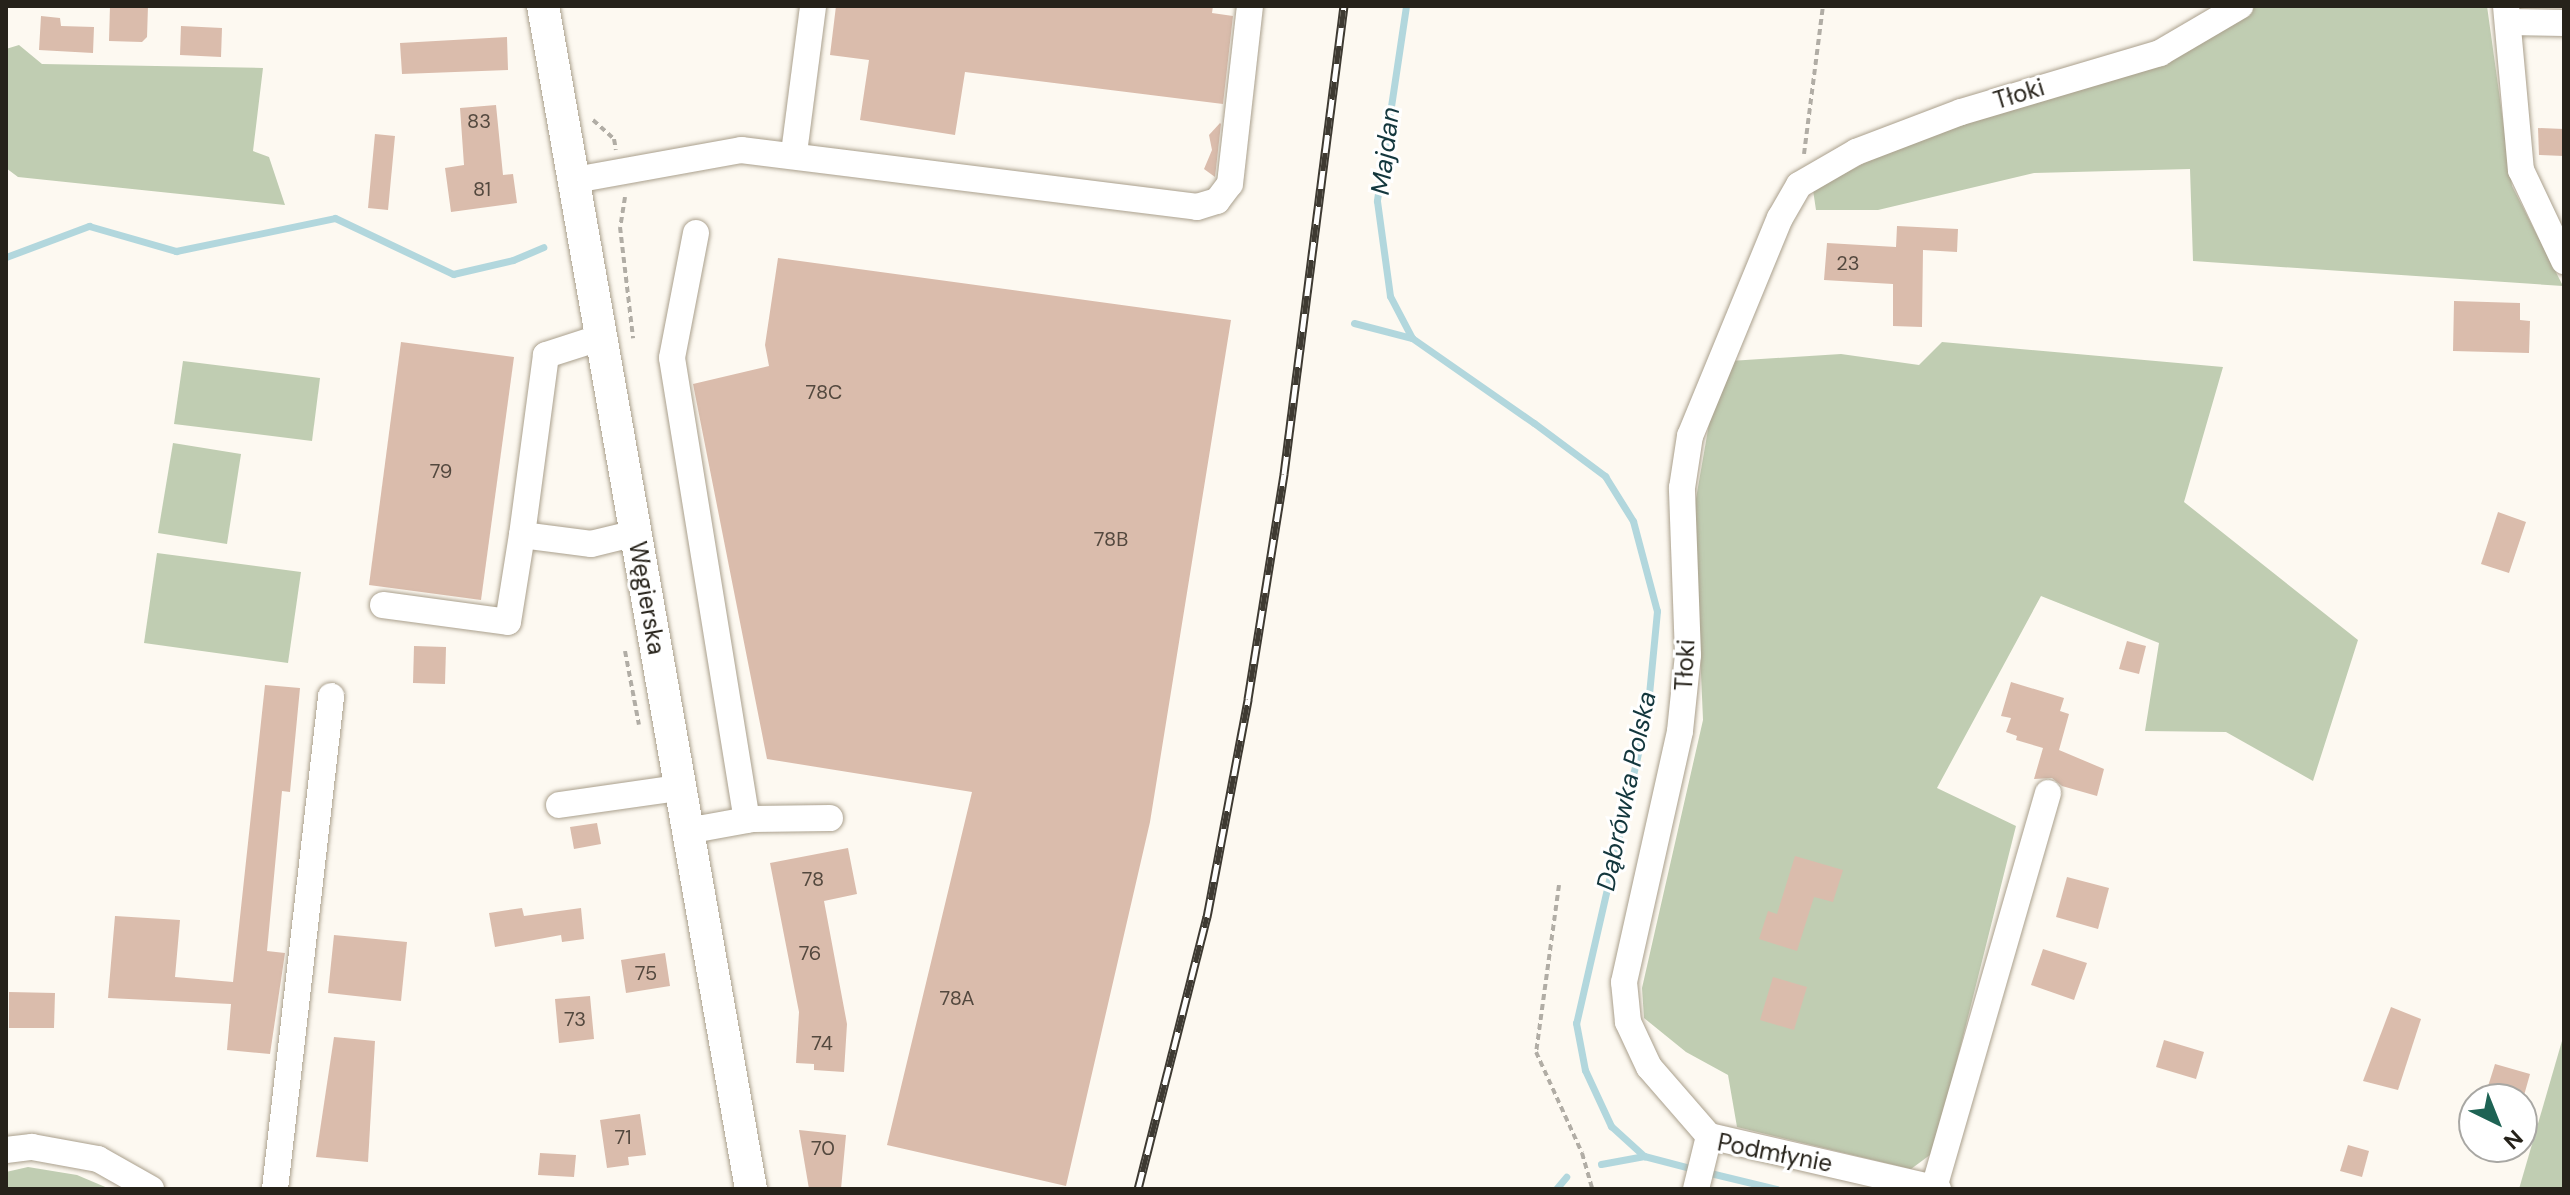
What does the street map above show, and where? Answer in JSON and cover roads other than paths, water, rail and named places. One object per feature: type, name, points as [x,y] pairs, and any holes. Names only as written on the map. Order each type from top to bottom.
[{"type":"main road","name":"Węgierska","points":[[543,6],[751,1189]]},
{"type":"street","points":[[794,153],[813,6]]},
{"type":"street","points":[[575,180],[741,150],[794,153],[1197,207],[1217,201],[1230,184],[1250,6]]},
{"type":"street","name":"Tłoki","points":[[1707,1143],[1649,1067],[1628,1022],[1624,982],[1680,731],[1688,655],[1682,488],[1690,436],[1780,218],[1799,185],[1856,152],[1961,112],[2160,53],[2240,6]]},
{"type":"street","points":[[2564,23],[2508,14],[2521,170],[2564,261]]},
{"type":"street","points":[[696,233],[672,358],[747,820]]},
{"type":"street","points":[[383,605],[508,622],[546,355],[602,337]]},
{"type":"street","points":[[522,535],[591,544],[636,533]]},
{"type":"street","points":[[275,1189],[331,696]]},
{"type":"street","points":[[559,805],[679,788]]},
{"type":"street","points":[[1936,1189],[2048,793]]},
{"type":"street","points":[[687,831],[747,820],[830,818]]},
{"type":"street","name":"Podmłynie","points":[[1696,1189],[1707,1143],[1936,1189]]},
{"type":"street","points":[[6,1150],[32,1147],[98,1159],[151,1189]]},
{"type":"waterway","name":"Majdan","points":[[1406,6],[1377,201],[1390,296],[1412,338]]},
{"type":"waterway","name":"Dąbrówka Polska","points":[[6,257],[89,226],[176,251],[335,218],[453,274],[513,260],[543,247]]},
{"type":"waterway","name":"Dąbrówka Polska","points":[[1354,323],[1412,338],[1534,423],[1605,476],[1633,521],[1657,611],[1647,714],[1576,1023],[1585,1070],[1611,1126],[1644,1156],[1694,1169]]},
{"type":"waterway","points":[[1601,1164],[1644,1156]]},
{"type":"waterway","name":"Dąbrówka Polska","points":[[1706,1172],[1777,1189]]},
{"type":"waterway","points":[[1556,1189],[1566,1177]]},
{"type":"railway","points":[[1138,1189],[1207,917],[1248,699],[1284,474],[1344,6]]}]
